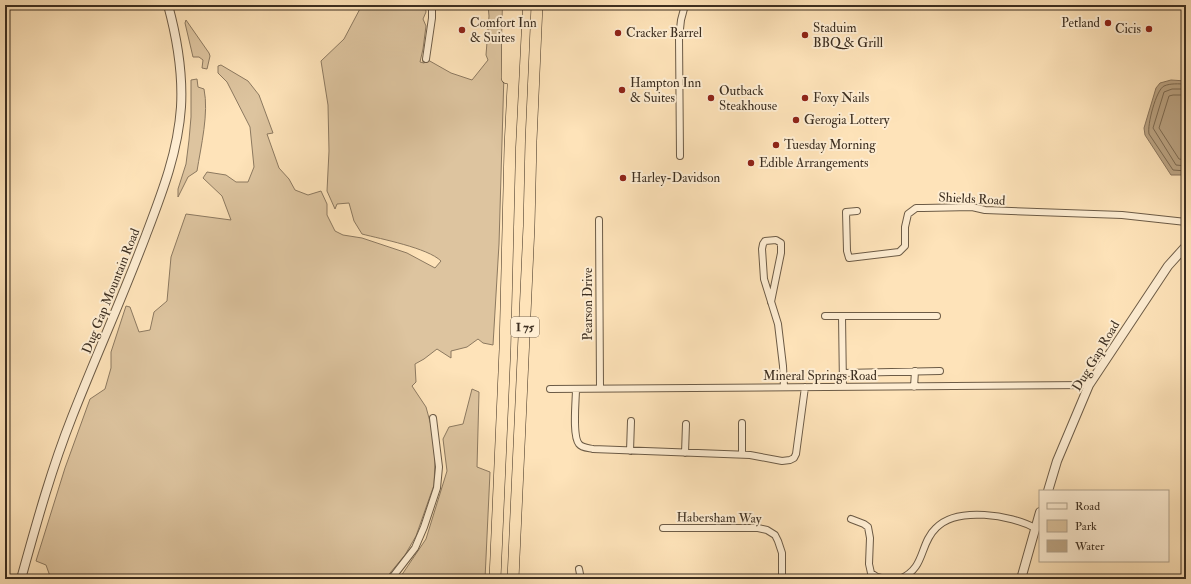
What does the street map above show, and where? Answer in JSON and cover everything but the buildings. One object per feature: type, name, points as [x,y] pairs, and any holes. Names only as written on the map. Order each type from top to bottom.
[{"type":"highway","points":[[508,5],[507,83],[510,147]]},
{"type":"highway","name":"I 75","points":[[495,579],[505,349],[510,147],[517,5]]},
{"type":"highway","name":"I 75","points":[[513,579],[530,226],[531,141],[537,5]]},
{"type":"highway","points":[[536,28],[543,5]]},
{"type":"street","name":"Dug Gap Mountain Road","points":[[21,579],[45,494],[72,419],[131,276],[161,196],[173,159],[181,107],[181,73],[175,31],[168,5]]},
{"type":"street","points":[[426,59],[432,18],[432,5]]},
{"type":"street","points":[[680,156],[679,38],[681,20],[685,5]]},
{"type":"street","name":"Shields Road","points":[[857,211],[846,212],[847,251],[849,258],[899,252],[905,246],[905,227],[908,214],[916,208],[972,207],[985,210],[1122,215],[1186,222]]},
{"type":"street","name":"Pearson Drive","points":[[598,220],[600,388]]},
{"type":"street","points":[[771,302],[781,253],[781,243],[776,240],[765,241],[762,249],[764,279],[771,302],[778,324],[784,387]]},
{"type":"street","name":"Dug Gap Road","points":[[1048,490],[1059,456],[1089,386],[1168,266],[1186,246]]},
{"type":"street","points":[[825,316],[936,316]]},
{"type":"street","points":[[842,316],[843,387]]},
{"type":"street","points":[[914,371],[914,387]]},
{"type":"street","points":[[843,373],[940,371]]},
{"type":"street","name":"Mineral Springs Road","points":[[550,389],[1089,386]]},
{"type":"street","points":[[576,389],[575,432],[578,444],[583,447],[630,451],[742,454],[782,461],[794,458],[797,447],[805,387]]},
{"type":"street","points":[[391,579],[415,548],[424,527],[437,488],[439,467],[433,418]]},
{"type":"street","points":[[630,451],[631,421]]},
{"type":"street","points":[[742,423],[742,454]]},
{"type":"street","points":[[685,453],[686,424]]},
{"type":"street","points":[[900,579],[913,572],[935,528],[945,520],[959,517],[993,515],[1005,516],[1024,522],[1035,528]]},
{"type":"street","points":[[1021,579],[1039,515]]},
{"type":"street","points":[[851,519],[868,527],[870,538],[869,564],[871,573],[877,577],[885,579]]},
{"type":"street","name":"Habersham Way","points":[[663,528],[738,528],[767,530],[775,535],[782,553],[782,579]]},
{"type":"street","points":[[579,569],[581,579]]},
{"type":"green space","points":[[362,5],[425,5],[426,12],[423,19],[426,26],[420,62],[424,63],[428,60],[451,73],[472,80],[488,60],[486,55],[489,16],[488,5],[506,5],[499,244],[493,345],[483,343],[478,339],[467,347],[451,351],[451,358],[437,349],[415,364],[416,382],[412,386],[426,407],[432,429],[435,461],[434,485],[416,536],[405,555],[385,579],[51,579],[46,565],[36,561],[65,468],[90,399],[105,389],[111,368],[111,352],[126,306],[130,307],[139,332],[150,330],[154,312],[167,301],[171,257],[186,214],[231,220],[222,196],[203,178],[207,172],[226,175],[236,182],[248,182],[254,167],[250,127],[227,82],[218,73],[218,66],[221,65],[248,81],[259,95],[273,133],[267,134],[279,168],[289,179],[295,190],[308,195],[321,191],[327,204],[327,215],[335,231],[343,235],[362,238],[407,253],[435,268],[441,261],[435,256],[415,248],[362,234],[354,221],[349,203],[337,204],[335,209],[327,191],[329,151],[328,105],[321,61],[344,39]]},
{"type":"green space","points":[[186,20],[209,53],[210,56],[207,69],[202,68],[203,60],[199,57],[193,57],[185,23]]},
{"type":"green space","points":[[197,79],[198,87],[204,89],[206,108],[202,140],[197,171],[188,177],[178,197],[178,189],[186,164],[189,140],[191,117],[191,80]]},
{"type":"green space","points":[[472,389],[479,392],[477,467],[490,472],[485,579],[399,579],[426,539],[447,471],[443,439],[449,427],[463,424]]},
{"type":"water","points":[[1171,80],[1186,81],[1186,175],[1171,175],[1145,135],[1144,128],[1156,88],[1160,83]]},
{"type":"place","name":"Petland","points":[[1108,23]]},
{"type":"place","name":"Cicis","points":[[1149,29]]},
{"type":"place","name":"Comfort Inn & Suites","points":[[462,30]]},
{"type":"place","name":"Cracker Barrel","points":[[618,33]]},
{"type":"place","name":"Staduim BBQ & Grill","points":[[805,35]]},
{"type":"place","name":"Hampton Inn & Suites","points":[[622,90]]},
{"type":"place","name":"Outback Steakhouse","points":[[711,98]]},
{"type":"place","name":"Foxy Nails","points":[[805,98]]},
{"type":"place","name":"Gerogia Lottery","points":[[796,120]]},
{"type":"place","name":"Tuesday Morning","points":[[776,145]]},
{"type":"place","name":"Edible Arrangements","points":[[751,163]]},
{"type":"place","name":"Harley-Davidson","points":[[623,178]]}]
